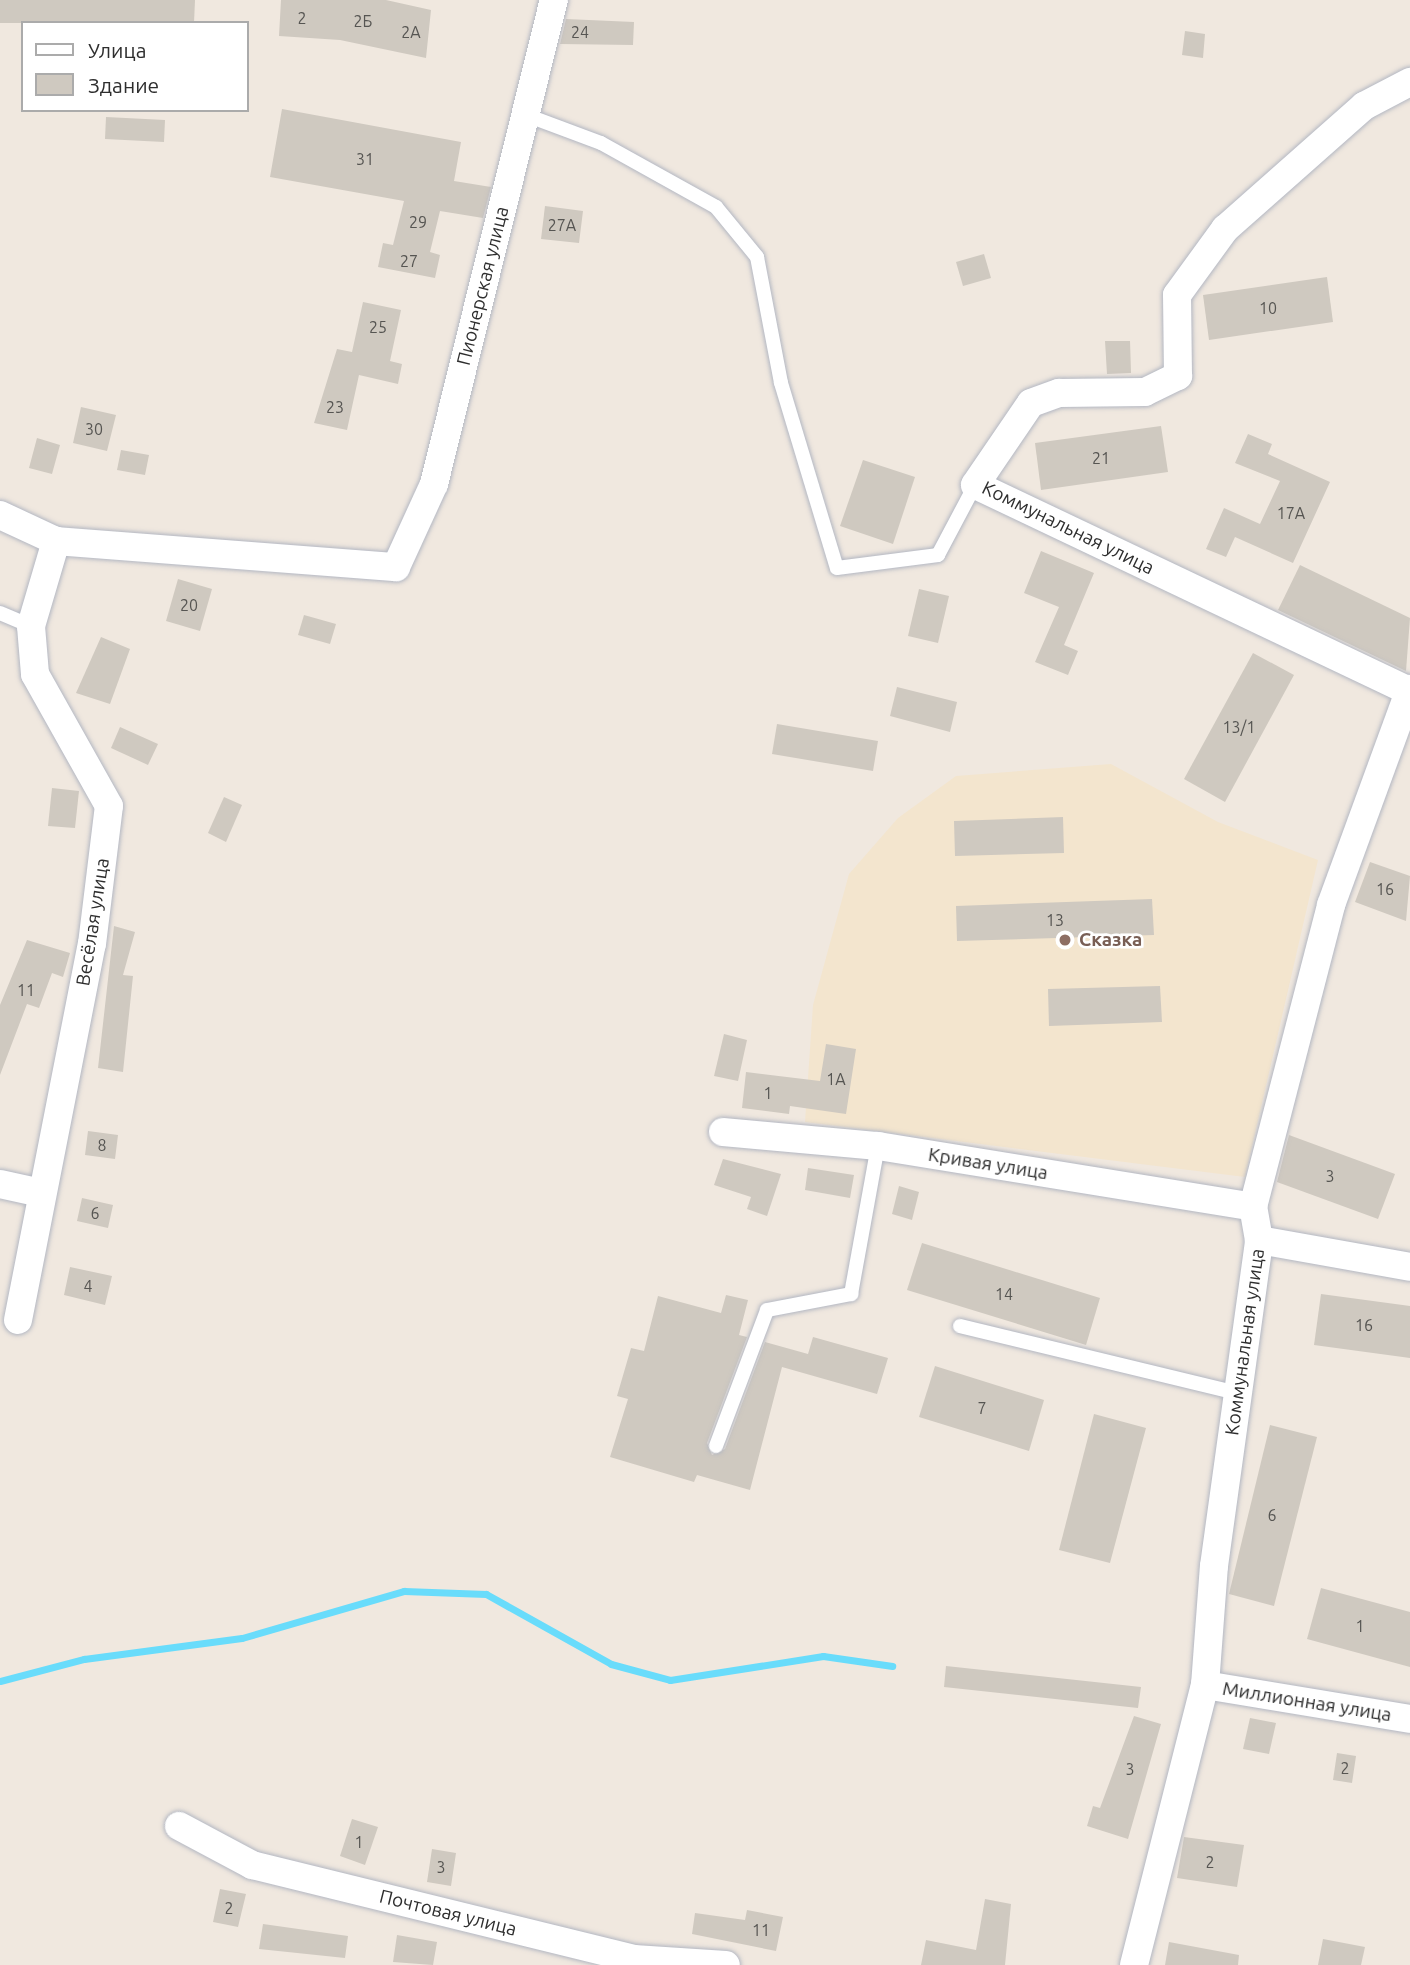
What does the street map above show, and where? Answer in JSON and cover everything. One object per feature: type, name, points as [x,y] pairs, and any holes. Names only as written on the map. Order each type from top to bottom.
[{"type":"street","name":"Пионерская улица","points":[[56,541],[396,567],[434,484],[554,0]]},
{"type":"street","name":"Коммунальная улица","points":[[1134,1965],[1205,1685],[1238,1393],[1259,1240],[1253,1207],[1331,905],[1409,689],[975,485],[1031,403],[1059,393],[1145,392],[1178,376],[1177,295],[1226,229],[1364,106],[1410,82]]},
{"type":"street","points":[[0,515],[56,541]]},
{"type":"street","name":"Весёлая улица","points":[[18,1320],[92,944],[109,806],[35,674],[31,626],[56,541]]},
{"type":"street","name":"Кривая улица","points":[[723,1132],[878,1146],[1253,1207]]},
{"type":"street","points":[[0,1184],[41,1193]]},
{"type":"street","points":[[1259,1240],[1410,1267]]},
{"type":"street","name":"Миллионная улица","points":[[1205,1685],[1410,1720]]},
{"type":"street","name":"Почтовая улица","points":[[179,1826],[252,1865],[634,1962],[726,1965]]},
{"type":"lane","points":[[526,115],[601,143],[716,208],[757,257],[781,383],[837,568],[938,555],[975,485]]},
{"type":"lane","points":[[0,613],[31,626]]},
{"type":"lane","points":[[716,1446],[767,1310],[851,1294],[878,1146]]},
{"type":"lane","points":[[960,1326],[1238,1393]]},
{"type":"shaded area","name":"Сказка","points":[[1111,764],[1218,822],[1318,860],[1245,1177],[805,1122],[813,1005],[849,874],[898,818],[956,776]]},
{"type":"building","points":[[0,0],[195,0],[194,21],[0,23]]},
{"type":"building","points":[[281,0],[386,0],[431,10],[426,58],[340,40],[279,36]]},
{"type":"building","points":[[566,19],[634,22],[633,45],[560,44]]},
{"type":"building","points":[[1185,31],[1205,34],[1203,58],[1182,55]]},
{"type":"building","points":[[282,109],[461,142],[454,181],[491,187],[483,218],[440,211],[430,252],[440,255],[435,278],[378,267],[383,243],[393,245],[404,201],[270,177]]},
{"type":"building","points":[[106,117],[165,120],[164,142],[105,139]]},
{"type":"building","points":[[545,206],[583,211],[579,243],[541,239]]},
{"type":"building","points":[[984,254],[991,278],[963,286],[956,262]]},
{"type":"building","points":[[1327,277],[1333,322],[1209,340],[1203,295]]},
{"type":"building","points":[[363,302],[401,310],[390,361],[402,364],[398,384],[359,375],[347,430],[314,423],[337,349],[352,352]]},
{"type":"building","points":[[1105,341],[1130,341],[1131,373],[1107,374]]},
{"type":"building","points":[[81,407],[116,415],[107,451],[73,443]]},
{"type":"building","points":[[1161,426],[1168,472],[1041,490],[1035,443]]},
{"type":"building","points":[[1248,434],[1272,444],[1268,454],[1330,482],[1293,563],[1235,537],[1226,557],[1206,549],[1224,508],[1260,524],[1280,481],[1235,463]]},
{"type":"building","points":[[37,438],[60,445],[52,474],[29,468]]},
{"type":"building","points":[[121,450],[149,455],[145,475],[117,470]]},
{"type":"building","points":[[863,460],[915,477],[893,544],[840,526]]},
{"type":"building","points":[[1041,551],[1094,573],[1064,645],[1078,651],[1068,675],[1035,662],[1059,607],[1024,593]]},
{"type":"building","points":[[1300,565],[1410,618],[1406,671],[1278,610]]},
{"type":"building","points":[[178,579],[212,589],[200,631],[166,621]]},
{"type":"building","points":[[919,589],[949,596],[938,643],[908,636]]},
{"type":"building","points":[[304,615],[336,624],[330,644],[298,635]]},
{"type":"building","points":[[101,637],[130,649],[110,704],[76,693]]},
{"type":"building","points":[[1253,653],[1294,675],[1225,802],[1184,779]]},
{"type":"building","points":[[897,687],[957,702],[950,732],[890,716]]},
{"type":"building","points":[[777,724],[878,741],[873,771],[772,754]]},
{"type":"building","points":[[120,727],[158,744],[148,765],[111,748]]},
{"type":"building","points":[[52,788],[79,791],[75,828],[48,826]]},
{"type":"building","points":[[224,797],[242,805],[226,842],[208,833]]},
{"type":"building","points":[[1063,817],[1064,853],[955,856],[954,821]]},
{"type":"building","points":[[1370,862],[1410,876],[1406,921],[1355,902]]},
{"type":"building","points":[[1152,899],[1154,935],[957,941],[956,906]]},
{"type":"building","points":[[114,926],[135,932],[123,975],[133,976],[123,1072],[98,1068]]},
{"type":"building","points":[[27,940],[70,953],[63,977],[52,973],[39,1008],[27,1004],[0,1075],[0,1005]]},
{"type":"building","points":[[1160,986],[1162,1022],[1049,1026],[1048,989]]},
{"type":"building","points":[[724,1034],[747,1040],[738,1081],[714,1076]]},
{"type":"building","points":[[826,1044],[856,1049],[846,1114],[790,1106],[789,1114],[742,1108],[746,1072],[820,1081]]},
{"type":"building","points":[[88,1131],[118,1135],[115,1159],[85,1155]]},
{"type":"building","points":[[1289,1135],[1395,1174],[1378,1219],[1277,1182]]},
{"type":"building","points":[[723,1159],[781,1174],[767,1216],[747,1209],[751,1197],[714,1185]]},
{"type":"building","points":[[808,1168],[854,1175],[850,1198],[805,1190]]},
{"type":"building","points":[[899,1186],[919,1192],[912,1220],[892,1214]]},
{"type":"building","points":[[82,1198],[113,1205],[108,1228],[77,1221]]},
{"type":"building","points":[[922,1243],[1100,1298],[1086,1345],[907,1290]]},
{"type":"building","points":[[70,1267],[112,1276],[105,1305],[64,1295]]},
{"type":"building","points":[[1321,1294],[1410,1306],[1410,1358],[1314,1345]]},
{"type":"building","points":[[726,1295],[748,1300],[739,1335],[747,1337],[707,1443],[712,1455],[725,1449],[765,1342],[808,1354],[813,1337],[888,1358],[877,1394],[782,1367],[750,1490],[697,1475],[694,1482],[610,1457],[628,1399],[617,1396],[631,1348],[644,1351],[658,1296],[721,1313]]},
{"type":"building","points":[[935,1366],[1044,1400],[1029,1451],[919,1417]]},
{"type":"building","points":[[1094,1414],[1146,1428],[1110,1563],[1059,1550]]},
{"type":"building","points":[[1270,1425],[1317,1437],[1274,1606],[1229,1594]]},
{"type":"building","points":[[1321,1588],[1410,1612],[1410,1667],[1307,1639]]},
{"type":"building","points":[[946,1666],[1141,1687],[1138,1708],[944,1687]]},
{"type":"building","points":[[1134,1716],[1161,1724],[1128,1839],[1087,1826],[1093,1806],[1100,1808]]},
{"type":"building","points":[[1250,1718],[1276,1723],[1269,1754],[1243,1749]]},
{"type":"building","points":[[1337,1753],[1356,1756],[1352,1783],[1333,1780]]},
{"type":"building","points":[[352,1819],[378,1827],[365,1865],[340,1856]]},
{"type":"building","points":[[1184,1837],[1244,1845],[1237,1887],[1177,1878]]},
{"type":"building","points":[[432,1849],[456,1853],[451,1886],[427,1882]]},
{"type":"building","points":[[220,1889],[246,1894],[238,1927],[213,1922]]},
{"type":"building","points":[[985,1899],[1011,1904],[1005,1965],[921,1965],[926,1940],[976,1950]]},
{"type":"building","points":[[747,1910],[783,1917],[776,1951],[692,1934],[695,1913],[745,1920]]},
{"type":"building","points":[[263,1924],[348,1936],[345,1958],[259,1949]]},
{"type":"building","points":[[397,1935],[437,1942],[433,1965],[393,1962]]},
{"type":"building","points":[[1323,1939],[1365,1947],[1361,1965],[1318,1965]]},
{"type":"building","points":[[1169,1942],[1239,1955],[1238,1965],[1165,1965]]},
{"type":"waterway","points":[[0,1681],[84,1659],[242,1638],[404,1591],[486,1594],[611,1664],[670,1680],[823,1656],[892,1666]]},
{"type":"place","name":"Сказка","points":[[1065,940]]}]
